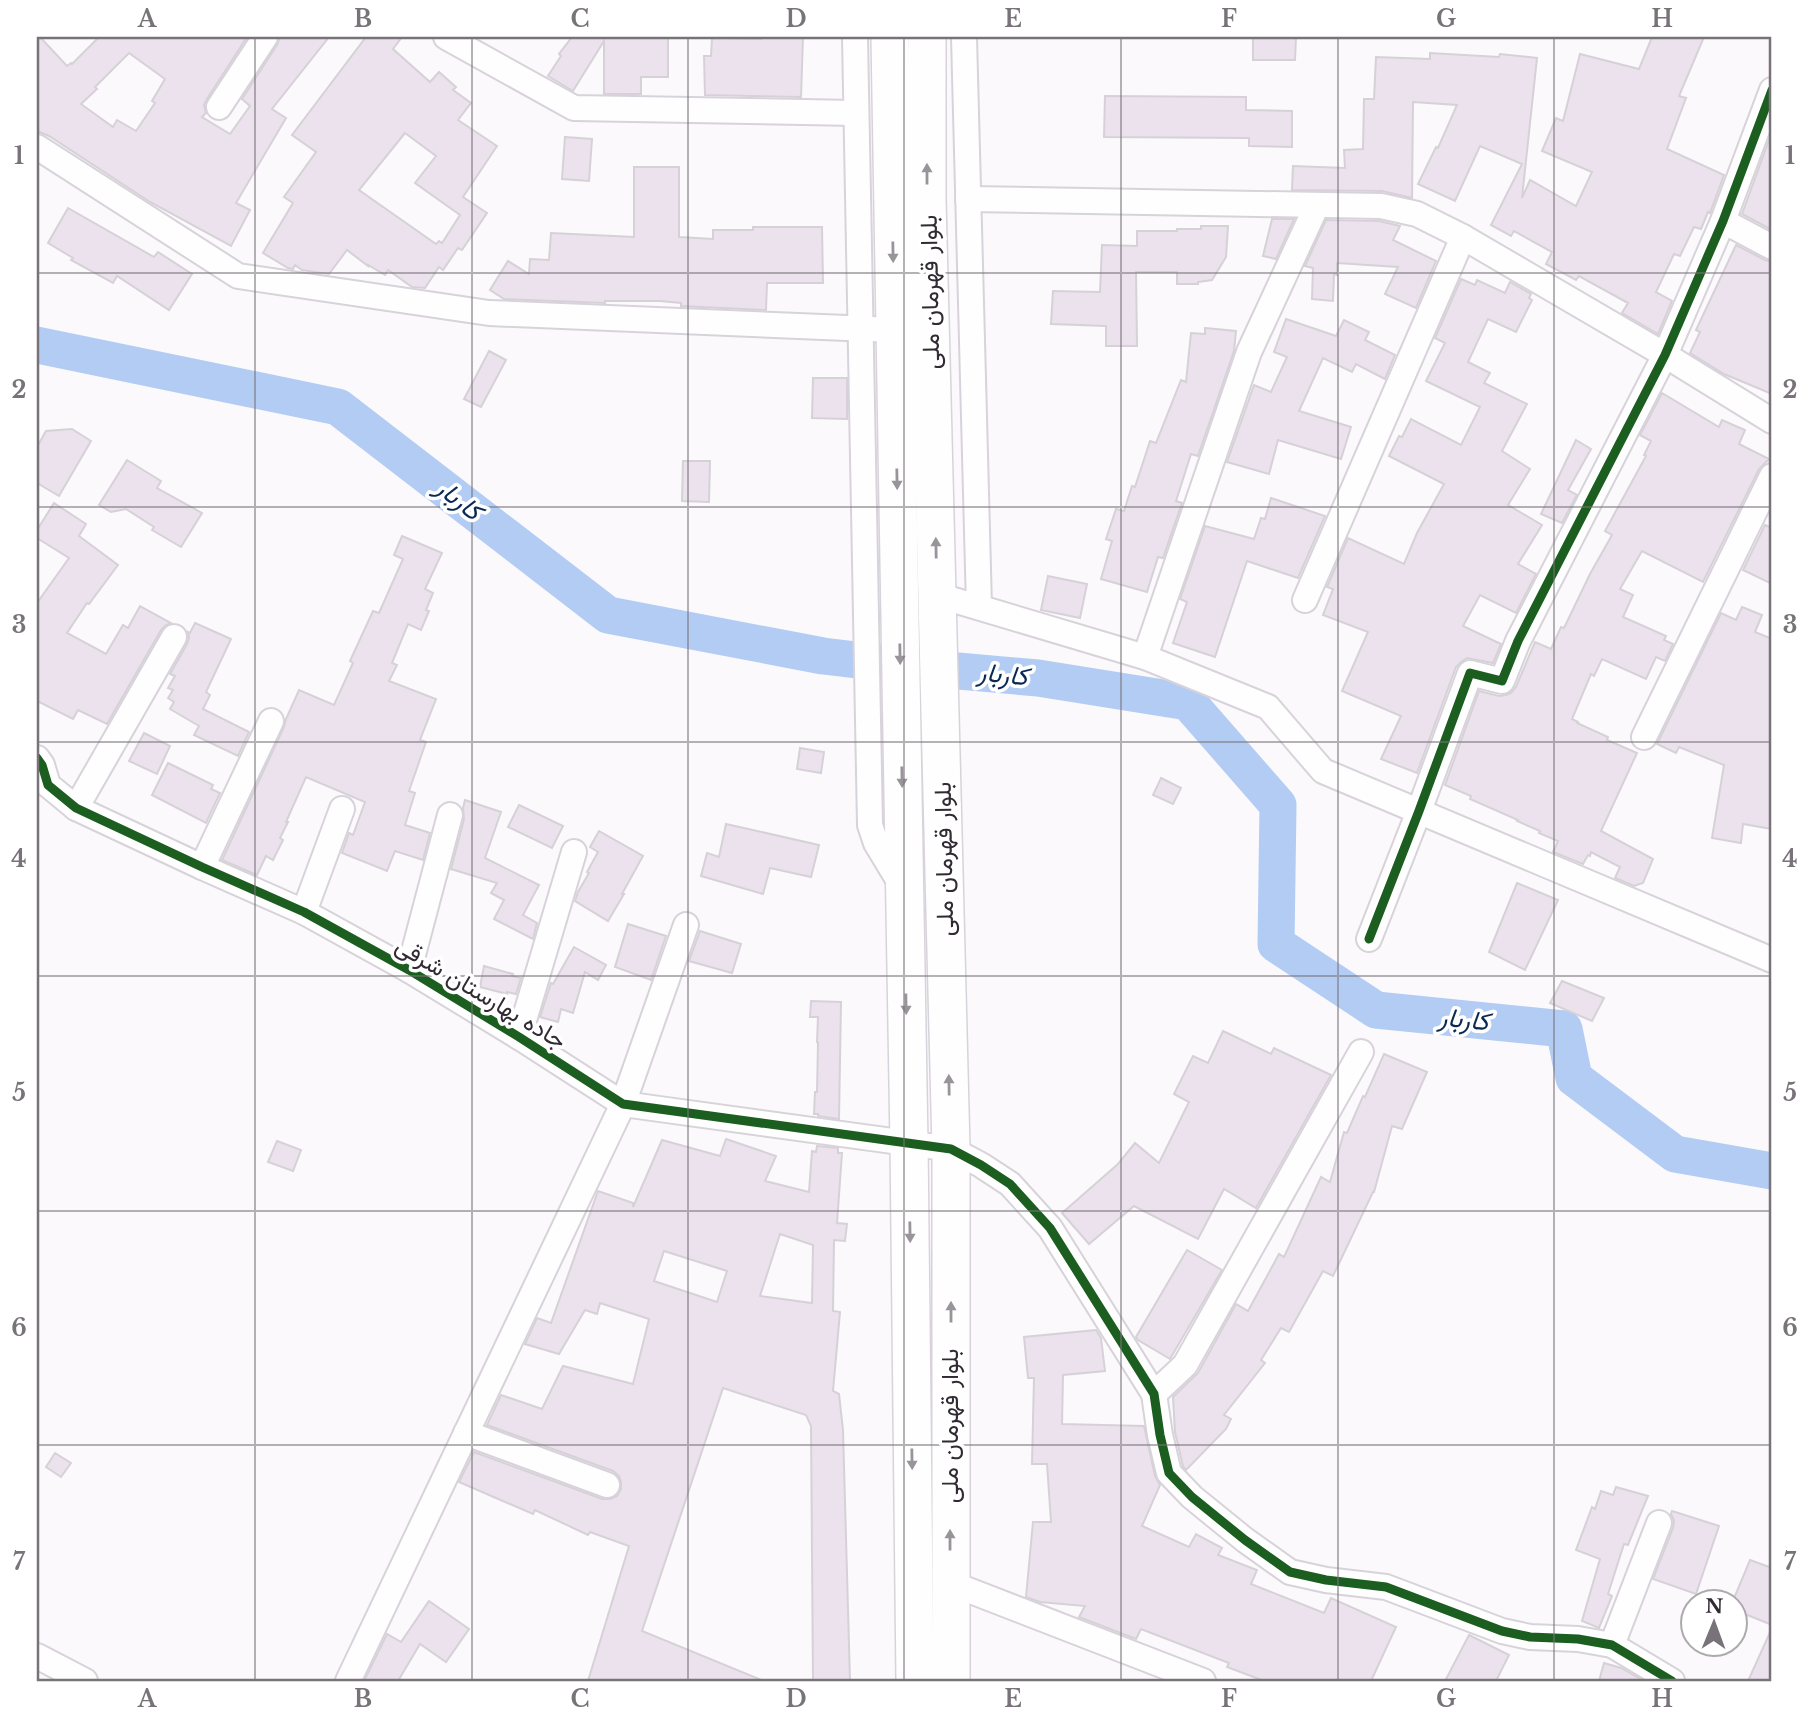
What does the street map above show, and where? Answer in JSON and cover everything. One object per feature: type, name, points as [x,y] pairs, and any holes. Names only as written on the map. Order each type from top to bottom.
[{"type":"highway","name":"بلوار قهرمان ملی","points":[[890,37],[877,330],[899,600],[885,709],[904,889],[915,1681]]},
{"type":"highway","name":"بلوار قهرمان ملی","points":[[927,37],[927,200],[951,1149],[951,1681]]},
{"type":"street","points":[[219,107],[265,37]]},
{"type":"street","points":[[446,37],[574,108],[856,113]]},
{"type":"street","points":[[855,37],[856,113],[877,330],[867,626],[885,709]]},
{"type":"street","points":[[964,37],[979,607]]},
{"type":"street","points":[[1369,939],[1470,673],[1502,681],[1518,641],[1665,355],[1723,221],[1772,90]]},
{"type":"street","points":[[37,147],[238,276],[489,313],[877,330]]},
{"type":"street","points":[[968,199],[1381,206],[1417,214],[1463,237],[1772,421]]},
{"type":"street","points":[[1145,657],[1250,352],[1317,205]]},
{"type":"street","points":[[1723,221],[1772,247]]},
{"type":"street","points":[[1305,600],[1463,237]]},
{"type":"street","points":[[1644,737],[1772,476]]},
{"type":"street","points":[[937,606],[979,607],[1145,657],[1268,707],[1323,771],[1772,960]]},
{"type":"street","points":[[76,808],[174,637]]},
{"type":"street","points":[[202,867],[271,721]]},
{"type":"street","name":"جاده بهارستان شرقی","points":[[37,758],[43,765],[43,790],[202,867],[304,912],[409,970],[624,1104],[951,1149]]},
{"type":"street","points":[[304,912],[342,809]]},
{"type":"street","points":[[409,970],[450,815]]},
{"type":"street","points":[[519,1037],[574,852]]},
{"type":"street","points":[[348,1681],[624,1104],[686,925]]},
{"type":"street","points":[[1154,1394],[1185,1365],[1361,1052]]},
{"type":"street","points":[[951,1149],[1010,1184],[1050,1228],[1154,1394],[1169,1473],[1192,1497],[1245,1540],[1290,1572],[1326,1580],[1386,1587],[1502,1631],[1530,1637],[1578,1639],[1612,1645],[1672,1681]]},
{"type":"street","points":[[467,1433],[607,1485]]},
{"type":"street","points":[[1612,1645],[1659,1523]]},
{"type":"street","points":[[950,1583],[1203,1681]]},
{"type":"street","points":[[37,1656],[85,1681]]},
{"type":"building","points":[[37,37],[67,66],[99,37],[247,37],[204,105],[206,113],[202,117],[230,134],[250,106],[242,99],[280,37],[329,37],[272,109],[286,118],[236,203],[250,210],[231,246],[150,202],[49,136],[37,131]],"holes":[[[129,53],[165,79],[152,101],[155,103],[136,131],[117,120],[113,127],[81,104]]]},
{"type":"building","points":[[366,37],[402,37],[393,49],[430,82],[439,72],[456,87],[453,90],[471,103],[458,120],[497,146],[463,197],[487,213],[462,250],[458,248],[443,270],[439,267],[425,288],[412,287],[388,270],[385,275],[347,250],[329,274],[302,270],[295,265],[293,269],[288,268],[263,253],[293,203],[284,197],[316,152],[292,135]],"holes":[[[405,133],[436,156],[415,183],[460,215],[442,243],[439,241],[436,244],[359,190]]]},
{"type":"building","points":[[572,37],[668,37],[668,77],[641,77],[641,94],[604,94],[604,41],[573,91],[548,76],[561,56],[559,54]]},
{"type":"building","points":[[803,37],[801,97],[705,95],[704,56],[711,56],[712,38]]},
{"type":"building","points":[[1253,37],[1296,37],[1295,60],[1253,60]]},
{"type":"building","points":[[1652,37],[1704,37],[1679,96],[1686,98],[1667,149],[1724,175],[1701,229],[1694,227],[1680,256],[1674,254],[1656,292],[1672,301],[1658,334],[1622,313],[1628,303],[1579,276],[1576,280],[1546,264],[1552,252],[1514,231],[1511,236],[1491,225],[1522,164],[1480,146],[1455,201],[1418,184],[1457,105],[1413,102],[1412,198],[1382,191],[1292,190],[1293,166],[1345,168],[1344,150],[1363,149],[1364,99],[1374,99],[1376,57],[1430,59],[1430,53],[1499,57],[1500,54],[1537,58],[1522,198],[1530,180],[1576,206],[1592,172],[1542,151],[1556,118],[1563,121],[1580,54],[1639,69]]},
{"type":"building","points":[[1105,96],[1246,97],[1246,110],[1292,111],[1292,147],[1249,146],[1249,138],[1104,137]]},
{"type":"building","points":[[1772,132],[1772,230],[1742,214]]},
{"type":"building","points":[[565,137],[592,139],[589,181],[562,179]]},
{"type":"building","points":[[634,167],[679,167],[679,237],[713,239],[713,230],[753,230],[753,227],[822,227],[823,283],[767,283],[766,310],[681,306],[681,303],[660,301],[605,303],[504,299],[490,290],[508,261],[529,274],[530,259],[549,260],[551,233],[634,237]]},
{"type":"building","points":[[68,208],[154,257],[158,252],[192,274],[169,310],[117,276],[113,283],[71,260],[73,258],[48,243]]},
{"type":"building","points":[[1272,219],[1294,219],[1276,259],[1263,256]]},
{"type":"building","points":[[1326,220],[1379,221],[1400,226],[1393,240],[1436,261],[1416,308],[1385,294],[1398,267],[1337,263],[1333,301],[1312,299],[1313,268],[1305,266]]},
{"type":"building","points":[[1201,226],[1228,226],[1226,257],[1212,280],[1198,284],[1177,284],[1177,272],[1136,272],[1137,346],[1106,346],[1106,326],[1051,324],[1053,291],[1100,292],[1102,245],[1137,246],[1137,231],[1177,231],[1201,229]]},
{"type":"building","points":[[1736,245],[1772,262],[1772,394],[1724,374],[1690,353],[1700,332],[1696,330]]},
{"type":"building","points":[[1461,279],[1475,285],[1477,280],[1505,293],[1510,282],[1531,294],[1529,298],[1532,300],[1516,332],[1488,319],[1468,362],[1490,373],[1484,383],[1527,404],[1502,451],[1530,469],[1508,505],[1542,525],[1518,564],[1536,574],[1516,613],[1480,595],[1463,626],[1501,644],[1493,663],[1467,658],[1456,667],[1417,773],[1381,759],[1401,716],[1342,691],[1368,632],[1323,615],[1333,589],[1327,587],[1348,538],[1404,564],[1417,533],[1444,484],[1389,456],[1411,419],[1461,445],[1480,407],[1426,381],[1445,343],[1435,338]]},
{"type":"building","points":[[1286,319],[1336,336],[1344,320],[1369,332],[1365,340],[1395,355],[1385,379],[1356,364],[1352,372],[1323,358],[1299,411],[1351,427],[1341,459],[1278,440],[1269,474],[1227,462],[1254,385],[1271,392],[1287,357],[1274,352]]},
{"type":"building","points":[[1205,328],[1236,331],[1234,351],[1198,456],[1191,454],[1176,501],[1182,503],[1163,558],[1158,557],[1147,592],[1101,579],[1112,541],[1106,539],[1116,509],[1124,511],[1150,441],[1156,443],[1181,380],[1186,382],[1191,333],[1205,334]]},
{"type":"building","points":[[489,351],[506,360],[481,407],[464,399]]},
{"type":"building","points":[[813,378],[847,378],[847,419],[812,418]]},
{"type":"building","points":[[1662,393],[1719,427],[1722,420],[1745,430],[1739,444],[1769,459],[1759,469],[1703,582],[1642,551],[1620,589],[1633,595],[1623,617],[1666,636],[1664,640],[1673,644],[1665,661],[1656,657],[1646,679],[1602,659],[1594,676],[1591,674],[1572,719],[1608,737],[1607,740],[1637,753],[1601,831],[1653,859],[1643,883],[1634,886],[1615,878],[1620,867],[1591,852],[1583,864],[1553,852],[1558,841],[1445,785],[1479,691],[1499,696],[1511,693],[1535,642],[1551,649],[1561,627],[1564,628],[1612,535],[1605,531],[1646,456],[1644,455],[1651,441],[1640,435]]},
{"type":"building","points":[[72,429],[91,441],[59,496],[37,483],[37,447],[46,431]]},
{"type":"building","points":[[1576,440],[1591,449],[1568,490],[1577,495],[1562,523],[1541,514]]},
{"type":"building","points":[[127,460],[161,481],[157,488],[202,513],[181,547],[152,530],[154,527],[126,509],[111,512],[99,505]]},
{"type":"building","points":[[683,461],[710,461],[709,502],[682,501]]},
{"type":"building","points":[[1271,498],[1325,516],[1298,578],[1247,561],[1215,657],[1173,643],[1187,602],[1180,599],[1205,526],[1254,539],[1261,518],[1265,519]]},
{"type":"building","points":[[54,503],[86,524],[79,536],[118,565],[67,633],[106,654],[123,625],[128,628],[140,606],[171,623],[161,630],[107,724],[78,710],[73,719],[37,701],[37,603],[69,558],[37,538],[37,530]]},
{"type":"building","points":[[1765,525],[1772,528],[1772,584],[1743,570]]},
{"type":"building","points":[[402,536],[442,553],[425,589],[433,593],[426,610],[429,611],[421,630],[408,624],[392,663],[397,665],[389,681],[436,699],[420,740],[426,742],[409,791],[415,793],[405,825],[430,833],[423,860],[395,851],[387,871],[342,853],[349,833],[353,835],[365,802],[306,777],[273,860],[266,856],[257,875],[222,860],[299,690],[334,705],[373,611],[379,613],[403,559],[394,555]]},
{"type":"building","points":[[1048,576],[1087,584],[1080,618],[1041,610]]},
{"type":"building","points":[[1742,607],[1762,615],[1755,632],[1772,639],[1772,829],[1743,824],[1741,843],[1712,838],[1724,765],[1679,747],[1676,753],[1657,744],[1721,613],[1736,620]]},
{"type":"building","points":[[195,623],[231,639],[206,692],[210,695],[203,709],[249,732],[238,756],[194,735],[199,726],[170,709],[174,702],[168,698],[173,690],[168,688],[175,676],[170,674],[187,644],[188,632],[190,633]]},
{"type":"building","points":[[144,733],[170,746],[157,774],[129,761]]},
{"type":"building","points":[[800,748],[824,752],[821,773],[797,769]]},
{"type":"building","points":[[168,763],[213,785],[211,789],[220,793],[206,823],[152,795]]},
{"type":"building","points":[[1161,778],[1181,788],[1173,804],[1153,795]]},
{"type":"building","points":[[465,800],[501,812],[485,858],[539,885],[523,915],[537,923],[533,939],[494,919],[504,900],[491,893],[497,883],[451,869],[464,819]]},
{"type":"building","points":[[519,805],[563,826],[552,848],[508,827]]},
{"type":"building","points":[[726,824],[819,845],[811,877],[770,868],[763,894],[701,876],[707,853],[719,857]]},
{"type":"building","points":[[599,831],[643,856],[608,921],[575,901],[598,852],[590,847]]},
{"type":"building","points":[[1517,883],[1558,900],[1525,970],[1489,952]]},
{"type":"building","points":[[628,924],[666,936],[651,980],[615,967]]},
{"type":"building","points":[[700,931],[741,944],[732,973],[689,961]]},
{"type":"building","points":[[574,947],[606,965],[598,980],[585,972],[573,1013],[561,1009],[558,1022],[540,1017],[551,983],[553,984]]},
{"type":"building","points":[[484,966],[521,978],[516,994],[480,987]]},
{"type":"building","points":[[1562,981],[1604,998],[1592,1021],[1550,1003]]},
{"type":"building","points":[[811,1001],[841,1002],[839,1119],[814,1114],[818,1017],[810,1017]]},
{"type":"building","points":[[1223,1031],[1271,1054],[1274,1048],[1331,1075],[1256,1208],[1224,1189],[1198,1239],[1134,1206],[1089,1244],[1062,1213],[1118,1164],[1135,1143],[1159,1163],[1189,1102],[1174,1094],[1193,1056],[1208,1063]]},
{"type":"building","points":[[1384,1054],[1427,1072],[1402,1129],[1392,1126],[1374,1192],[1333,1276],[1323,1271],[1289,1332],[1281,1328],[1261,1360],[1265,1363],[1224,1415],[1231,1419],[1226,1429],[1186,1470],[1175,1432],[1173,1397],[1198,1373],[1236,1304],[1248,1311],[1279,1254],[1284,1257],[1321,1177],[1330,1182],[1344,1132],[1347,1133]]},
{"type":"building","points":[[726,1139],[776,1156],[765,1181],[809,1192],[812,1151],[816,1152],[817,1146],[838,1148],[838,1153],[842,1153],[837,1223],[847,1224],[845,1241],[834,1240],[833,1311],[840,1312],[833,1391],[839,1394],[843,1430],[850,1681],[813,1681],[811,1426],[806,1415],[723,1388],[642,1631],[764,1681],[588,1681],[629,1546],[590,1532],[588,1535],[535,1510],[533,1514],[459,1482],[474,1452],[602,1499],[617,1496],[621,1482],[613,1471],[487,1425],[501,1395],[542,1409],[563,1366],[633,1384],[649,1319],[600,1303],[597,1314],[585,1310],[559,1354],[525,1344],[537,1318],[551,1323],[598,1191],[633,1203],[633,1207],[662,1140],[720,1156]],"holes":[[[780,1234],[813,1245],[812,1303],[760,1296]],[[664,1251],[727,1271],[717,1302],[654,1281]]]},
{"type":"building","points":[[277,1141],[301,1150],[293,1171],[268,1162]]},
{"type":"building","points":[[1187,1250],[1222,1270],[1170,1359],[1136,1337]]},
{"type":"building","points":[[1096,1330],[1101,1338],[1105,1371],[1063,1375],[1062,1424],[1144,1426],[1155,1476],[1160,1485],[1142,1526],[1189,1547],[1196,1534],[1222,1548],[1218,1555],[1257,1570],[1251,1584],[1324,1613],[1331,1598],[1396,1627],[1371,1681],[1264,1681],[1227,1667],[1229,1663],[1141,1629],[1136,1639],[1079,1617],[1085,1606],[1040,1602],[1026,1597],[1033,1522],[1051,1522],[1047,1464],[1032,1464],[1034,1378],[1028,1378],[1024,1337]]},
{"type":"building","points":[[55,1453],[71,1463],[61,1477],[46,1467]]},
{"type":"building","points":[[1616,1487],[1648,1496],[1628,1545],[1624,1544],[1608,1594],[1612,1596],[1599,1628],[1582,1621],[1600,1559],[1576,1550],[1601,1491],[1613,1495]]},
{"type":"building","points":[[1672,1511],[1719,1526],[1698,1588],[1680,1588],[1653,1579],[1673,1528]]},
{"type":"building","points":[[1750,1560],[1772,1568],[1772,1625],[1750,1616],[1750,1588],[1738,1588]]},
{"type":"building","points":[[429,1601],[469,1629],[446,1662],[420,1644],[398,1681],[364,1681],[387,1634],[401,1642]]},
{"type":"building","points":[[1772,1628],[1772,1681],[1748,1681]]},
{"type":"building","points":[[1469,1635],[1509,1655],[1496,1681],[1445,1681]]},
{"type":"building","points":[[1604,1663],[1621,1668],[1644,1681],[1599,1681]]},
{"type":"waterway","name":"کاربار","points":[[37,345],[338,407],[608,615],[823,656],[1038,678],[1188,702],[1278,805],[1276,944],[1376,1010],[1564,1029],[1574,1078],[1675,1154],[1772,1171]]},
{"type":"cycle path","points":[[1369,939],[1470,673],[1502,681],[1518,641],[1665,355],[1723,221],[1772,90]]},
{"type":"cycle path","points":[[37,758],[48,785],[76,808],[304,912],[409,970],[623,1104],[951,1149],[981,1165],[1010,1184],[1050,1228],[1154,1394],[1169,1473],[1192,1497],[1245,1540],[1290,1572],[1326,1580],[1386,1587],[1502,1631],[1530,1637],[1578,1639],[1612,1645],[1672,1681]]}]
